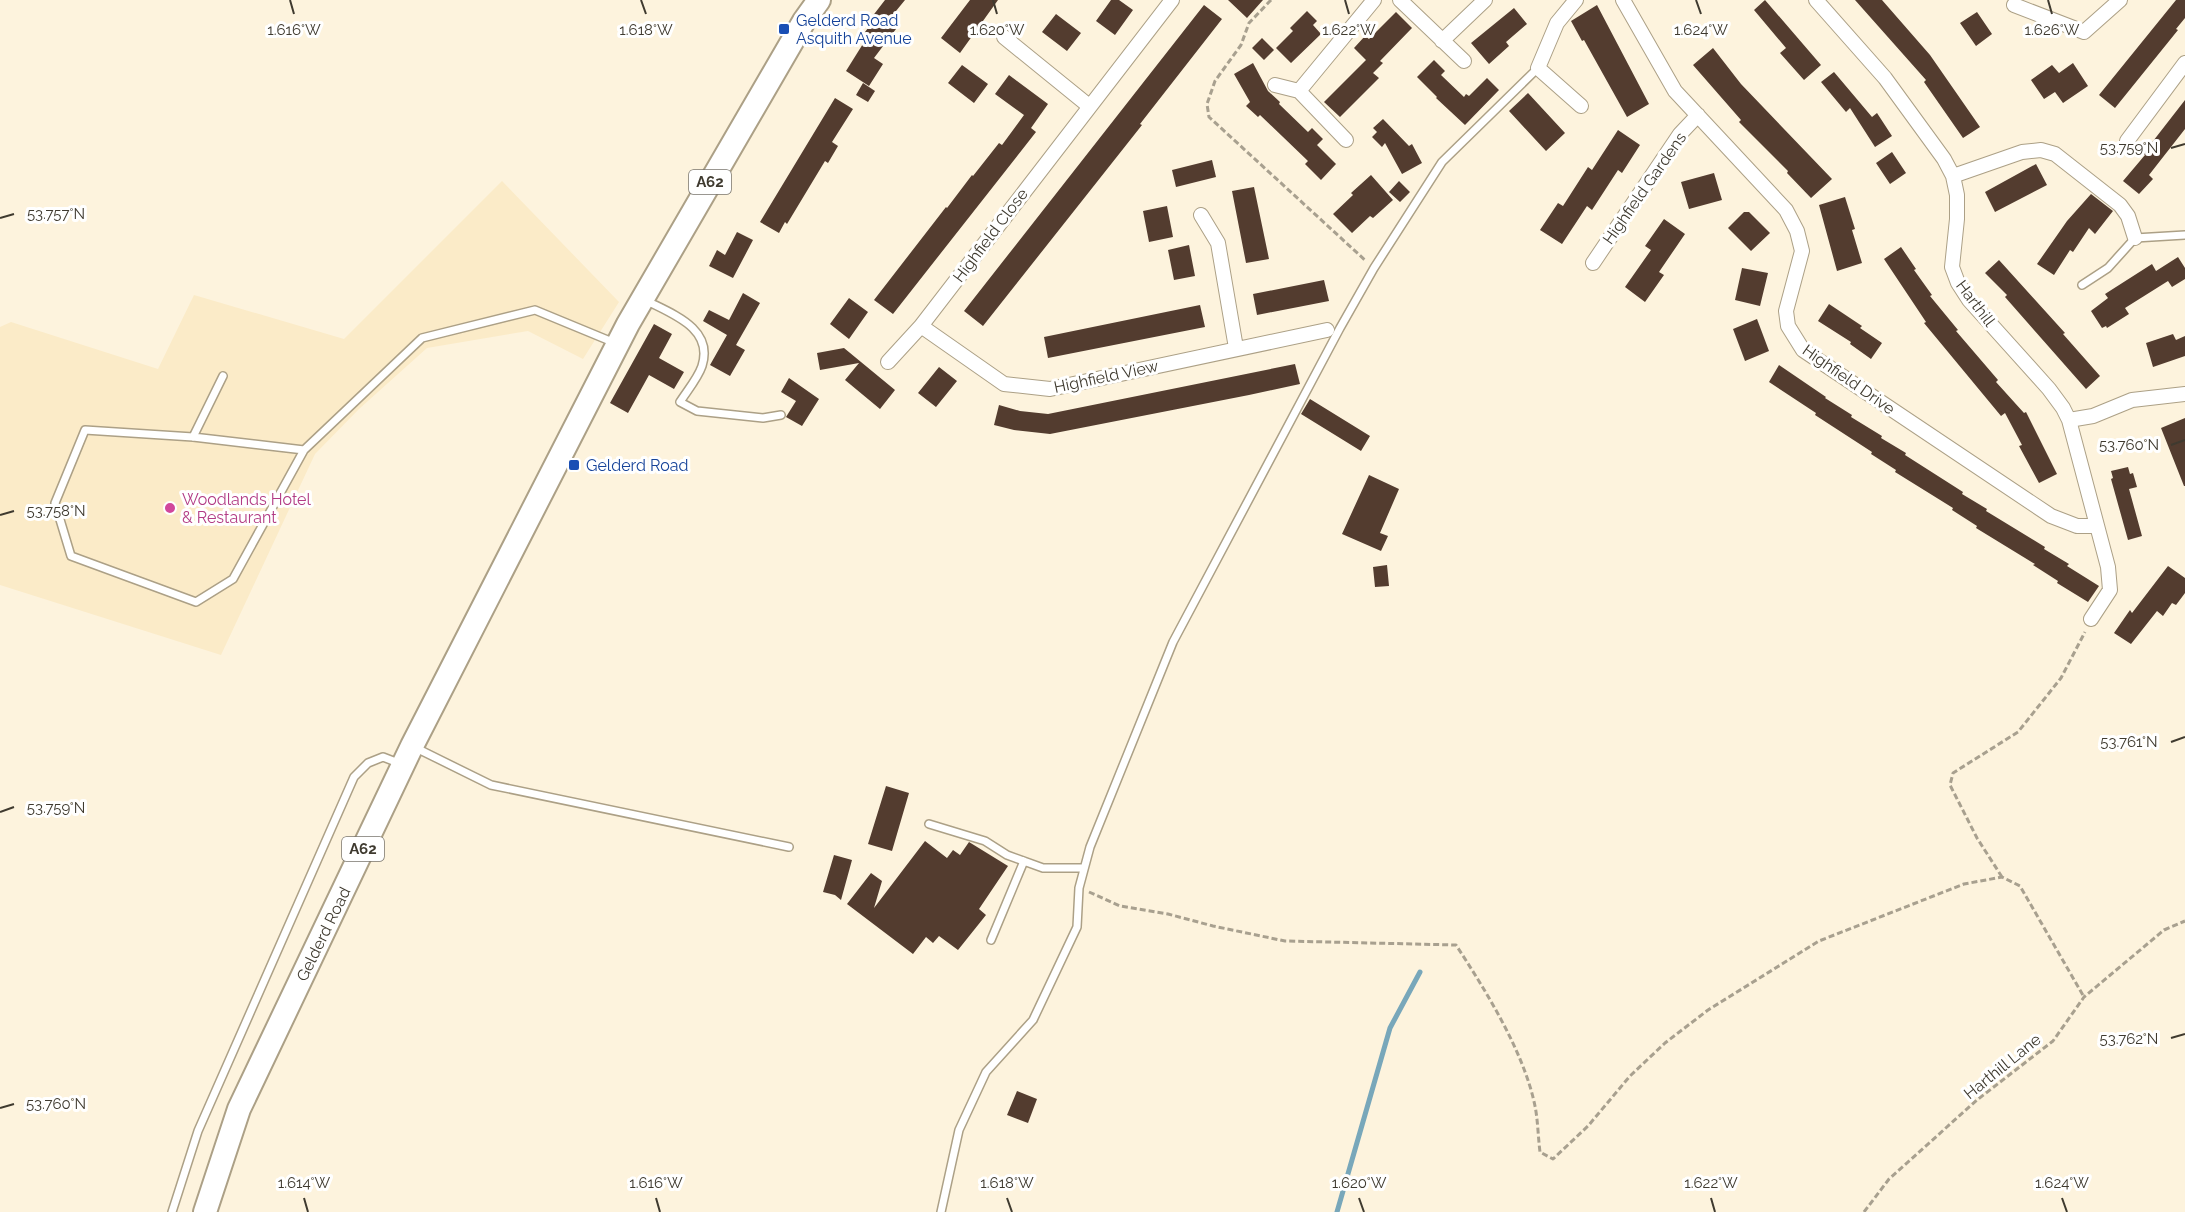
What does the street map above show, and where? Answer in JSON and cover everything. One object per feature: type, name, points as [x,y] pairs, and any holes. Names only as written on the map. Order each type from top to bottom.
[{"type":"main road","name":"Gelderd Road","points":[[205,1212],[239,1109],[407,756],[617,344],[804,21],[819,0]]},
{"type":"street","name":"Highfield Close","points":[[888,362],[921,326],[1172,0]]},
{"type":"street","points":[[1299,91],[1374,0]]},
{"type":"street","points":[[1400,0],[1464,61]]},
{"type":"street","points":[[1442,41],[1485,0]]},
{"type":"street","points":[[1576,0],[1557,23],[1538,68],[1581,106]]},
{"type":"street","name":"Highfield Drive","points":[[1623,0],[1675,91],[1786,210],[1797,231],[1802,250],[1786,311],[1788,326],[1803,350],[2051,516],[2077,526],[2096,526]]},
{"type":"street","name":"Harthill","points":[[1816,0],[1885,78],[1944,159],[1953,176],[1957,195],[1952,267],[1958,283],[1969,300],[2049,389],[2069,420],[2108,567],[2110,591],[2091,619]]},
{"type":"street","points":[[2014,5],[2084,32],[2120,0]]},
{"type":"street","points":[[1004,37],[1089,106]]},
{"type":"street","points":[[2127,141],[2185,63]]},
{"type":"street","points":[[1275,85],[1299,91],[1346,140]]},
{"type":"street","name":"Highfield Gardens","points":[[1593,263],[1680,134],[1698,115]]},
{"type":"street","points":[[1953,176],[2022,152],[2041,150],[2055,154],[2120,205],[2128,216],[2135,238]]},
{"type":"street","points":[[1201,215],[1218,243],[1236,348]]},
{"type":"street","name":"Highfield View","points":[[921,326],[1004,384],[1050,389],[1327,330]]},
{"type":"street","points":[[2069,420],[2093,416],[2132,400],[2185,394]]},
{"type":"lane","points":[[941,1212],[959,1131],[986,1072],[1034,1020],[1077,927],[1079,888],[1090,847],[1173,642],[1374,268],[1442,162],[1538,68]]},
{"type":"lane","points":[[2082,285],[2108,268],[2135,238],[2185,235]]},
{"type":"lane","points":[[643,299],[680,318],[697,331],[705,345],[702,367],[680,402],[697,411],[763,418],[781,415]]},
{"type":"lane","points":[[304,450],[193,437],[85,430],[55,503],[71,556],[196,602],[233,579],[304,450],[422,338],[535,310],[617,344]]},
{"type":"lane","points":[[193,437],[223,376]]},
{"type":"lane","points":[[172,1212],[198,1131],[354,777],[368,763],[383,757],[407,756],[491,785],[789,847]]},
{"type":"lane","points":[[929,824],[985,841],[1007,855],[1043,868],[1084,868]]},
{"type":"lane","points":[[991,940],[1024,861]]},
{"type":"path","points":[[1270,0],[1250,24],[1241,45],[1215,81],[1207,104],[1209,117],[1374,268]]},
{"type":"path","points":[[2084,997],[2020,886],[2002,877],[1977,838],[1950,785],[1953,772],[2018,732],[2061,678],[2091,619]]},
{"type":"path","points":[[1079,888],[1119,906],[1168,914],[1213,927],[1285,940],[1456,945],[1507,1031],[1524,1070],[1535,1106],[1540,1152],[1553,1159],[1588,1126],[1630,1076],[1665,1043],[1708,1010],[1764,974],[1818,941],[1964,884],[2002,877]]},
{"type":"path","name":"Harthill Lane","points":[[1864,1212],[1889,1179],[1977,1100],[2053,1041],[2084,997],[2164,930],[2185,921]]},
{"type":"shaded area","points":[[502,181],[619,302],[583,359],[528,331],[427,348],[359,409],[315,454],[221,655],[0,585],[0,327],[11,322],[158,369],[194,295],[344,339]]},
{"type":"building","points":[[885,0],[905,0],[887,22],[896,29],[874,58],[883,64],[869,86],[846,71],[866,39],[862,36],[871,24],[868,22]]},
{"type":"building","points":[[970,0],[998,0],[960,53],[941,38]]},
{"type":"building","points":[[1111,0],[1119,0],[1133,10],[1115,35],[1096,21]]},
{"type":"building","points":[[1228,0],[1263,0],[1247,18]]},
{"type":"building","points":[[1765,0],[1821,65],[1804,80],[1780,53],[1786,48],[1754,10]]},
{"type":"building","points":[[1855,0],[1882,0],[1930,55],[1980,127],[1963,138],[1924,82],[1926,80]]},
{"type":"building","points":[[2176,0],[2185,0],[2185,18],[2176,29],[2178,30],[2115,108],[2099,95]]},
{"type":"building","points":[[1204,5],[1222,19],[1140,124],[1142,125],[983,326],[964,311]]},
{"type":"building","points":[[1597,5],[1649,104],[1627,117],[1571,21]]},
{"type":"building","points":[[1514,8],[1527,24],[1506,42],[1509,46],[1489,64],[1471,43]]},
{"type":"building","points":[[1307,11],[1317,21],[1313,25],[1321,34],[1291,63],[1276,48],[1293,31],[1290,28]]},
{"type":"building","points":[[1396,12],[1412,28],[1380,61],[1383,63],[1373,73],[1379,78],[1340,117],[1324,102],[1366,60],[1354,48],[1365,36],[1369,39]]},
{"type":"building","points":[[1977,12],[1992,34],[1976,46],[1960,23]]},
{"type":"building","points":[[1056,14],[1081,33],[1067,51],[1042,32]]},
{"type":"building","points":[[1262,38],[1274,50],[1264,60],[1252,48]]},
{"type":"building","points":[[1713,48],[1741,84],[1832,179],[1811,198],[1787,173],[1788,171],[1739,122],[1741,120],[1693,65]]},
{"type":"building","points":[[1434,60],[1445,71],[1441,75],[1464,97],[1466,94],[1469,96],[1487,78],[1499,90],[1465,125],[1417,77]]},
{"type":"building","points":[[1253,63],[1268,91],[1280,102],[1279,104],[1308,132],[1312,128],[1323,139],[1317,145],[1336,164],[1321,180],[1305,164],[1308,161],[1260,115],[1258,117],[1246,106],[1250,102],[1234,74]]},
{"type":"building","points":[[2073,63],[2088,86],[2063,103],[2055,92],[2044,99],[2031,80],[2052,65],[2059,73]]},
{"type":"building","points":[[962,65],[988,84],[974,103],[948,83]]},
{"type":"building","points":[[1834,72],[1872,117],[1877,113],[1892,136],[1875,147],[1850,108],[1846,112],[1821,82]]},
{"type":"building","points":[[1009,75],[1048,104],[1031,128],[1036,132],[893,314],[874,300],[946,207],[999,143],[1002,145],[1024,115],[995,94]]},
{"type":"building","points":[[863,83],[875,91],[868,102],[856,95]]},
{"type":"building","points":[[1528,93],[1565,133],[1546,151],[1509,111]]},
{"type":"building","points":[[835,98],[853,109],[832,142],[838,146],[828,163],[825,161],[787,224],[785,222],[779,233],[760,222]]},
{"type":"building","points":[[2185,100],[2185,129],[2149,175],[2153,179],[2139,194],[2123,181]]},
{"type":"building","points":[[1383,119],[1409,146],[1412,144],[1422,163],[1402,174],[1385,143],[1382,147],[1372,137],[1377,132],[1373,128]]},
{"type":"building","points":[[1618,130],[1640,145],[1622,173],[1618,170],[1592,210],[1587,206],[1562,244],[1540,230],[1558,203],[1563,206],[1588,167],[1592,170]]},
{"type":"building","points":[[1892,152],[1906,173],[1890,184],[1876,163]]},
{"type":"building","points":[[1212,160],[1216,177],[1176,187],[1172,170]]},
{"type":"building","points":[[2036,164],[2047,185],[1995,212],[1985,192]]},
{"type":"building","points":[[1714,173],[1722,200],[1689,209],[1681,182]]},
{"type":"building","points":[[1371,175],[1393,200],[1373,218],[1370,216],[1352,233],[1333,214]]},
{"type":"building","points":[[1399,181],[1410,192],[1400,202],[1389,192]]},
{"type":"building","points":[[1254,187],[1269,259],[1246,263],[1232,191]]},
{"type":"building","points":[[2091,194],[2113,211],[2095,234],[2089,228],[2073,252],[2070,250],[2054,275],[2037,264],[2067,221]]},
{"type":"building","points":[[1845,197],[1862,263],[1837,271],[1819,205]]},
{"type":"building","points":[[1167,206],[1173,237],[1149,242],[1143,211]]},
{"type":"building","points":[[1744,212],[1749,212],[1770,233],[1751,251],[1728,228]]},
{"type":"building","points":[[1664,219],[1685,234],[1659,272],[1664,275],[1645,302],[1625,287],[1651,250],[1645,246]]},
{"type":"building","points":[[737,232],[753,240],[733,278],[709,266],[717,250],[725,255]]},
{"type":"building","points":[[1189,245],[1195,276],[1174,280],[1168,250]]},
{"type":"building","points":[[1901,247],[1932,295],[1930,296],[1958,330],[1956,331],[1998,380],[1996,382],[2024,413],[2026,412],[2057,474],[2039,483],[2019,446],[2022,445],[2005,413],[2001,416],[1924,323],[1926,322],[1884,259]]},
{"type":"building","points":[[2178,257],[2185,268],[2185,279],[2172,287],[2168,281],[2125,308],[2129,314],[2107,328],[2106,326],[2102,328],[2091,311],[2108,298],[2105,294],[2152,264],[2156,271]]},
{"type":"building","points":[[1999,260],[2065,333],[2063,334],[2100,376],[2086,389],[2005,297],[2007,295],[1985,273]]},
{"type":"building","points":[[1742,268],[1768,273],[1760,306],[1735,300]]},
{"type":"building","points":[[1324,280],[1329,301],[1257,315],[1253,294]]},
{"type":"building","points":[[743,293],[760,303],[736,345],[745,350],[730,376],[710,365],[727,335],[703,321],[709,310],[729,320]]},
{"type":"building","points":[[849,298],[868,312],[849,339],[830,324]]},
{"type":"building","points":[[1829,304],[1862,326],[1860,328],[1882,343],[1871,359],[1850,344],[1851,342],[1818,321]]},
{"type":"building","points":[[1200,305],[1205,327],[1048,358],[1044,337]]},
{"type":"building","points":[[1757,319],[1769,351],[1745,361],[1733,329]]},
{"type":"building","points":[[654,324],[672,334],[659,358],[684,372],[674,389],[649,375],[628,413],[610,403]]},
{"type":"building","points":[[2173,334],[2176,340],[2185,336],[2185,356],[2153,367],[2146,343]]},
{"type":"building","points":[[844,348],[895,390],[880,409],[845,380],[859,363],[820,370],[817,353]]},
{"type":"building","points":[[1295,364],[1300,384],[1249,395],[1050,434],[994,425],[999,405],[1020,411],[1048,414]]},
{"type":"building","points":[[1779,365],[1852,415],[1851,417],[1882,436],[1881,438],[1906,453],[1905,455],[1963,492],[1962,494],[1987,509],[1986,511],[2045,547],[2044,549],[2069,564],[2067,566],[2099,586],[2088,602],[2057,583],[2058,581],[2033,565],[2035,564],[1976,528],[1977,526],[1952,510],[1953,508],[1895,472],[1896,470],[1871,454],[1872,452],[1769,382]]},
{"type":"building","points":[[939,367],[957,381],[936,407],[918,393]]},
{"type":"building","points":[[789,378],[819,399],[802,426],[786,417],[796,401],[781,392]]},
{"type":"building","points":[[1310,399],[1370,436],[1361,451],[1301,414]]},
{"type":"building","points":[[2185,418],[2185,486],[2184,486],[2161,428]]},
{"type":"building","points":[[2128,467],[2130,474],[2133,473],[2137,487],[2129,489],[2142,536],[2128,540],[2111,479],[2113,478],[2111,471]]},
{"type":"building","points":[[1369,475],[1399,489],[1380,533],[1388,536],[1381,551],[1342,534]]},
{"type":"building","points":[[1387,565],[1389,586],[1375,587],[1373,567]]},
{"type":"building","points":[[2168,566],[2185,578],[2185,593],[2176,605],[2172,603],[2163,616],[2157,611],[2131,644],[2114,633],[2130,610],[2132,613]]},
{"type":"building","points":[[886,786],[909,793],[892,851],[868,844]]},
{"type":"building","points":[[925,841],[947,858],[953,850],[960,855],[969,842],[1008,866],[979,909],[986,915],[958,950],[939,936],[933,943],[926,937],[913,954],[847,904],[871,873],[882,881],[874,908]]},
{"type":"building","points":[[834,855],[852,860],[841,900],[835,895],[823,892]]},
{"type":"building","points":[[1017,1091],[1037,1099],[1028,1123],[1007,1115]]},
{"type":"waterway","points":[[1337,1212],[1390,1028],[1420,972]]},
{"type":"place","name":"Gelderd Road Asquith Avenue","points":[[784,29]]},
{"type":"place","name":"Gelderd Road","points":[[574,465]]},
{"type":"place","name":"Woodlands Hotel & Restaurant","points":[[170,508]]}]
